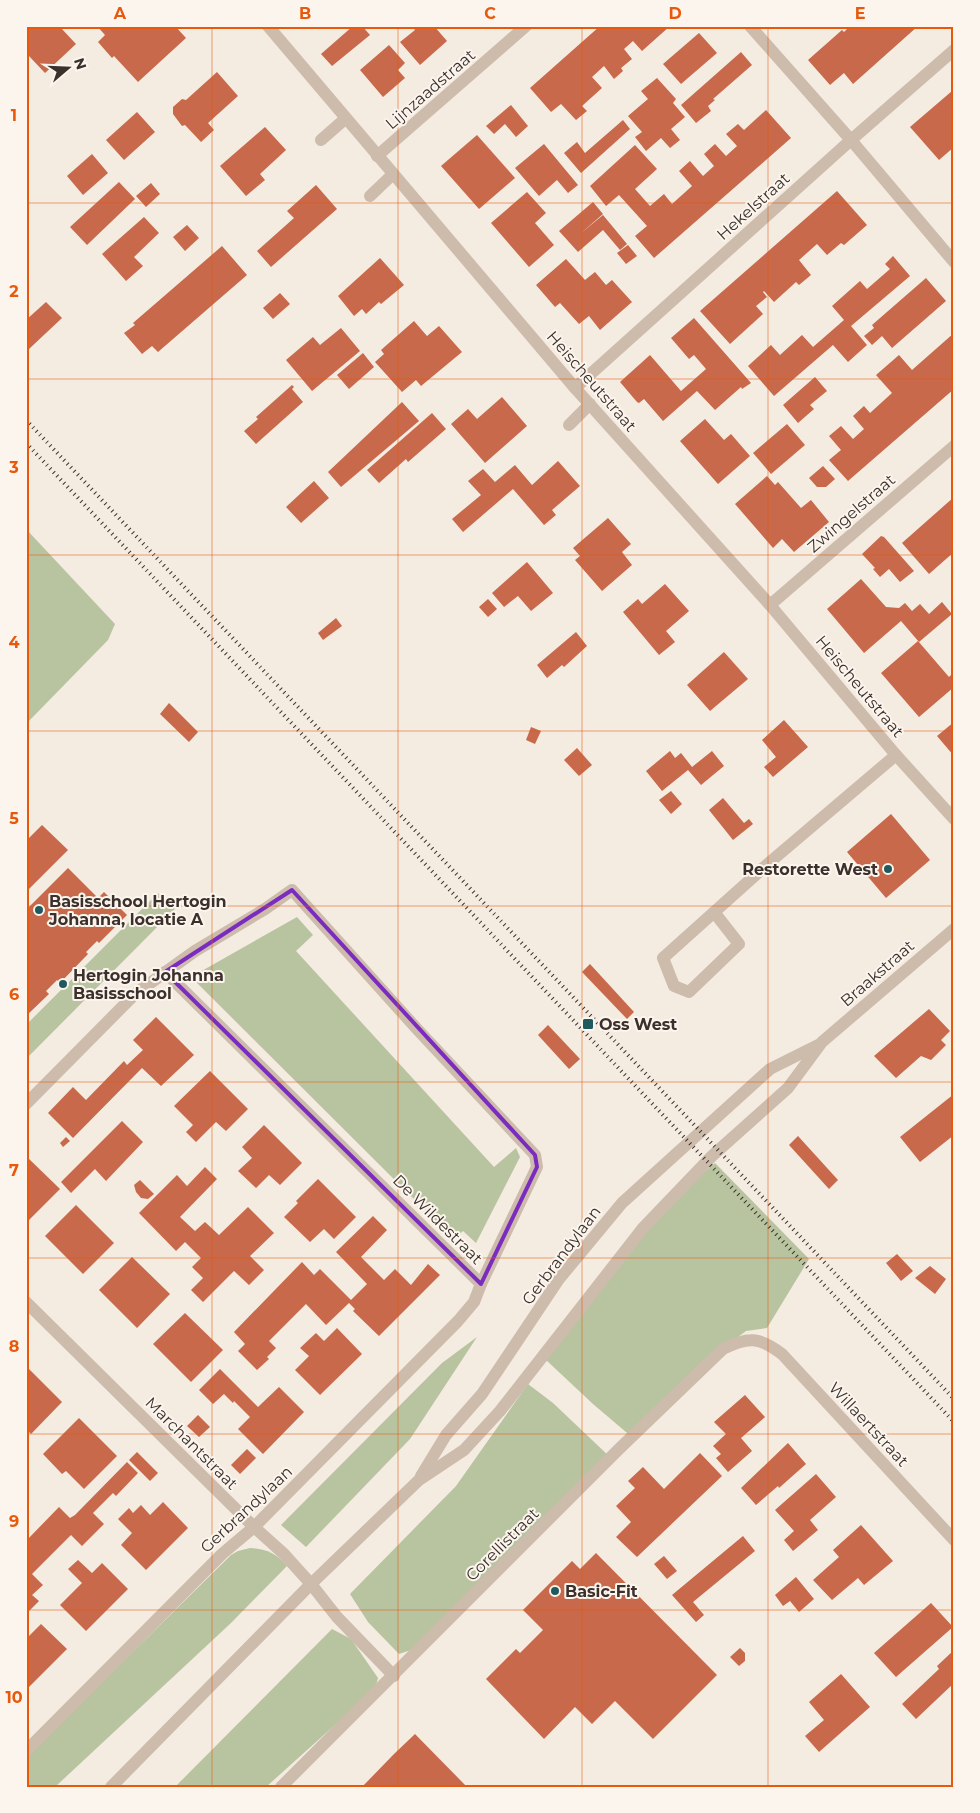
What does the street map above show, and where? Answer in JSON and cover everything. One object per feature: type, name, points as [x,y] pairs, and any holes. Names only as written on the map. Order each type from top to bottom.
[{"type":"street","name":"Heischeutstraat","points":[[268,26],[392,175],[575,388],[770,605],[896,754],[954,819]]},
{"type":"street","name":"Lijnzaadstraat","points":[[377,156],[526,26]]},
{"type":"street","points":[[750,26],[851,140],[954,262]]},
{"type":"street","name":"Hekelstraat","points":[[575,388],[954,50]]},
{"type":"street","points":[[321,140],[345,119]]},
{"type":"street","points":[[370,196],[392,175]]},
{"type":"street","points":[[569,425],[590,404]]},
{"type":"street","name":"Zwingelstraat","points":[[770,605],[954,446]]},
{"type":"street","name":"Heischeutstraat","points":[[714,912],[739,944],[689,992],[674,986],[662,958],[770,862],[896,754]]},
{"type":"street","name":"De Wildestraat","points":[[292,890],[535,1155],[537,1167],[481,1284],[166,972],[292,890]]},
{"type":"street","name":"Braakstraat","points":[[695,1138],[770,1070],[822,1042],[954,928]]},
{"type":"street","points":[[26,1104],[136,994],[166,972]]},
{"type":"street","name":"Braakstraat","points":[[712,1156],[788,1088],[822,1042]]},
{"type":"street","name":"Gerbrandylaan","points":[[419,1480],[446,1435],[482,1394],[559,1279],[622,1203],[695,1138]]},
{"type":"street","name":"Gerbrandylaan","points":[[111,1787],[311,1584],[419,1480],[464,1450],[500,1411],[643,1228],[712,1156]]},
{"type":"street","name":"Gerbrandylaan","points":[[26,1751],[222,1554],[254,1527],[458,1321],[474,1302],[481,1284]]},
{"type":"street","name":"Marchantstraat","points":[[26,1302],[254,1527],[284,1554],[311,1584],[337,1618],[394,1676]]},
{"type":"street","name":"Willaertstraat","points":[[754,1340],[769,1344],[782,1354],[954,1540]]},
{"type":"street","name":"Corellistraat","points":[[281,1787],[618,1450],[723,1349],[738,1341],[754,1340]]},
{"type":"highlighted area","points":[[292,890],[535,1155],[537,1167],[481,1284],[165,972]]},
{"type":"green space","points":[[26,529],[115,624],[108,640],[26,724]]},
{"type":"green space","points":[[158,893],[175,909],[26,1059],[26,1025]]},
{"type":"green space","points":[[297,917],[313,935],[296,951],[494,1167],[516,1148],[520,1157],[476,1243],[463,1231],[454,1239],[191,977]]},
{"type":"green space","points":[[715,1163],[809,1259],[767,1328],[746,1331],[726,1346],[633,1438],[545,1359],[637,1229]]},
{"type":"green space","points":[[477,1337],[410,1439],[306,1547],[281,1525],[442,1363]]},
{"type":"green space","points":[[528,1384],[553,1403],[611,1458],[420,1647],[399,1654],[368,1622],[350,1594],[456,1486]]},
{"type":"green space","points":[[250,1548],[270,1552],[287,1566],[231,1623],[55,1787],[26,1787],[26,1757],[231,1555]]},
{"type":"green space","points":[[332,1629],[351,1639],[378,1678],[375,1689],[266,1787],[175,1787]]},
{"type":"building","points":[[29,26],[62,26],[61,28],[76,44],[45,73],[29,56],[26,58],[26,29]]},
{"type":"building","points":[[97,26],[175,26],[186,38],[138,82],[98,42],[105,35]]},
{"type":"building","points":[[353,26],[362,26],[370,35],[332,66],[321,54]]},
{"type":"building","points":[[412,26],[434,26],[447,41],[420,65],[400,42],[415,30]]},
{"type":"building","points":[[600,26],[670,26],[642,51],[633,41],[624,49],[632,59],[621,68],[623,71],[614,79],[604,66],[592,77],[602,88],[582,106],[587,111],[576,120],[561,104],[551,112],[530,88]]},
{"type":"building","points":[[850,26],[918,26],[853,84],[844,73],[830,85],[808,60],[842,30],[844,32]]},
{"type":"building","points":[[699,33],[717,53],[681,84],[663,64]]},
{"type":"building","points":[[389,45],[405,63],[398,70],[405,78],[383,97],[360,70]]},
{"type":"building","points":[[741,52],[752,65],[713,99],[715,100],[708,106],[711,111],[696,123],[681,105]]},
{"type":"building","points":[[217,72],[238,96],[208,123],[214,130],[201,142],[185,125],[182,126],[173,114],[173,107],[182,99],[186,100]]},
{"type":"building","points":[[657,78],[676,99],[673,103],[685,117],[671,129],[680,140],[670,148],[661,138],[646,151],[635,137],[642,132],[628,116],[648,99],[641,91]]},
{"type":"building","points":[[952,91],[954,93],[954,147],[939,160],[910,127]]},
{"type":"building","points":[[511,105],[528,126],[516,137],[505,124],[494,134],[486,126]]},
{"type":"building","points":[[766,110],[791,138],[654,258],[635,236],[647,226],[619,195],[606,206],[590,186],[635,145],[657,169],[635,189],[650,206],[664,194],[672,204],[692,186],[679,171],[690,161],[703,176],[714,166],[704,154],[715,144],[726,156],[737,146],[726,134],[738,124],[744,130]]},
{"type":"building","points":[[137,112],[155,132],[124,160],[106,140]]},
{"type":"building","points":[[623,120],[630,129],[581,173],[564,153],[577,142],[585,153]]},
{"type":"building","points":[[265,127],[286,150],[260,174],[265,180],[246,196],[220,166]]},
{"type":"building","points":[[477,135],[515,178],[479,209],[441,166]]},
{"type":"building","points":[[544,144],[578,185],[568,193],[557,180],[539,196],[515,168]]},
{"type":"building","points":[[92,154],[108,173],[83,195],[67,176]]},
{"type":"building","points":[[119,182],[135,199],[87,245],[70,227]]},
{"type":"building","points":[[151,183],[160,194],[146,207],[136,196]]},
{"type":"building","points":[[316,185],[337,209],[271,267],[257,251],[294,218],[287,211]]},
{"type":"building","points":[[837,191],[867,225],[844,245],[841,243],[827,255],[817,244],[799,260],[811,275],[799,285],[796,282],[774,302],[764,291],[767,297],[756,306],[763,314],[730,344],[700,311]]},
{"type":"building","points":[[527,192],[546,213],[535,223],[554,245],[529,267],[491,223]]},
{"type":"building","points":[[593,202],[603,214],[580,234],[603,215],[627,244],[620,250],[603,230],[578,252],[559,231]]},
{"type":"building","points":[[144,217],[159,233],[134,257],[143,266],[126,281],[102,254]]},
{"type":"building","points":[[187,225],[199,238],[185,251],[173,237]]},
{"type":"building","points":[[628,245],[637,256],[626,264],[617,253]]},
{"type":"building","points":[[222,246],[247,275],[158,352],[152,346],[142,354],[124,333],[135,325],[133,323]]},
{"type":"building","points":[[893,256],[910,276],[851,326],[867,345],[848,362],[833,345],[774,396],[748,366],[771,345],[780,355],[802,335],[813,347],[844,320],[832,306],[860,281],[867,289],[890,269],[885,264]]},
{"type":"building","points":[[380,258],[404,285],[381,304],[379,302],[366,314],[362,309],[354,316],[338,296]]},
{"type":"building","points":[[566,259],[585,280],[595,272],[606,285],[612,280],[632,302],[600,330],[589,316],[579,324],[560,303],[555,307],[536,285]]},
{"type":"building","points":[[926,278],[946,301],[892,348],[882,336],[872,345],[864,336],[874,328],[872,325]]},
{"type":"building","points":[[280,293],[290,304],[273,319],[263,308]]},
{"type":"building","points":[[46,302],[62,318],[29,349],[26,346],[26,320]]},
{"type":"building","points":[[694,318],[751,383],[742,389],[741,387],[715,410],[697,391],[663,421],[644,399],[639,403],[637,402],[620,382],[650,355],[681,391],[706,369],[694,355],[689,359],[671,338]]},
{"type":"building","points":[[414,321],[427,336],[439,326],[462,352],[421,386],[416,380],[402,392],[375,362],[384,354],[381,350]]},
{"type":"building","points":[[341,328],[360,351],[312,391],[286,360],[313,337],[320,345]]},
{"type":"building","points":[[954,333],[954,389],[848,481],[829,460],[841,450],[829,436],[841,426],[853,439],[864,429],[853,416],[864,406],[870,413],[892,393],[876,375],[899,355],[912,370]]},
{"type":"building","points":[[363,353],[374,367],[349,389],[337,375]]},
{"type":"building","points":[[815,377],[827,391],[810,405],[814,409],[798,423],[783,405]]},
{"type":"building","points":[[292,385],[294,387],[292,389],[303,402],[256,444],[244,431],[258,419],[256,417]]},
{"type":"building","points":[[502,397],[527,426],[485,463],[451,424],[468,409],[477,419]]},
{"type":"building","points":[[402,402],[419,421],[341,487],[328,472]]},
{"type":"building","points":[[432,413],[446,429],[408,462],[406,459],[379,483],[367,470]]},
{"type":"building","points":[[705,419],[724,440],[731,434],[750,456],[718,484],[680,441]]},
{"type":"building","points":[[787,424],[805,445],[771,474],[753,453]]},
{"type":"building","points":[[558,461],[580,486],[552,510],[556,515],[544,525],[513,489],[463,532],[452,519],[481,495],[468,481],[483,469],[495,482],[515,465],[532,485]]},
{"type":"building","points":[[823,466],[835,479],[826,487],[817,487],[809,478]]},
{"type":"building","points":[[767,476],[775,485],[778,482],[801,508],[811,500],[829,522],[794,552],[782,539],[773,548],[735,504]]},
{"type":"building","points":[[314,481],[329,498],[301,523],[286,507]]},
{"type":"building","points":[[954,497],[954,552],[929,574],[902,543]]},
{"type":"building","points":[[608,518],[631,544],[622,552],[632,565],[602,591],[575,560],[580,556],[573,548]]},
{"type":"building","points":[[881,536],[914,571],[900,582],[889,569],[880,577],[873,569],[875,568],[862,554]]},
{"type":"building","points":[[527,562],[553,593],[531,611],[518,596],[504,607],[492,593]]},
{"type":"building","points":[[861,579],[886,607],[899,608],[905,603],[912,611],[920,604],[929,614],[942,602],[952,614],[919,642],[901,621],[864,653],[827,609]]},
{"type":"building","points":[[665,584],[689,611],[666,631],[675,642],[659,655],[623,612],[638,599],[642,604]]},
{"type":"building","points":[[488,599],[497,609],[488,617],[479,607]]},
{"type":"building","points":[[336,618],[342,626],[323,640],[318,633]]},
{"type":"building","points":[[576,632],[587,646],[564,667],[562,665],[547,678],[537,665]]},
{"type":"building","points":[[918,641],[949,677],[954,672],[954,687],[919,717],[881,673]]},
{"type":"building","points":[[724,652],[748,679],[710,711],[687,685]]},
{"type":"building","points":[[169,703],[198,732],[189,742],[160,714]]},
{"type":"building","points":[[784,720],[808,747],[773,777],[764,767],[776,757],[762,740]]},
{"type":"building","points":[[954,722],[954,756],[937,736]]},
{"type":"building","points":[[531,727],[541,731],[535,744],[526,740]]},
{"type":"building","points":[[577,748],[592,765],[579,776],[564,760]]},
{"type":"building","points":[[670,751],[675,758],[681,753],[692,767],[712,751],[724,766],[701,785],[688,770],[662,791],[646,771]]},
{"type":"building","points":[[671,791],[682,804],[671,814],[659,800]]},
{"type":"building","points":[[723,798],[744,823],[749,819],[753,824],[733,840],[709,810]]},
{"type":"building","points":[[891,814],[930,860],[886,898],[847,852]]},
{"type":"building","points":[[42,825],[68,850],[26,892],[26,841]]},
{"type":"building","points":[[68,868],[98,898],[104,892],[127,915],[99,943],[97,941],[86,952],[88,954],[60,983],[57,980],[46,991],[49,994],[26,1016],[26,910]]},
{"type":"building","points":[[590,964],[634,1012],[627,1019],[582,972]]},
{"type":"building","points":[[929,1009],[950,1031],[941,1040],[946,1045],[931,1060],[921,1056],[896,1078],[874,1056]]},
{"type":"building","points":[[156,1017],[194,1055],[161,1086],[142,1068],[73,1138],[48,1113],[73,1087],[86,1100],[124,1061],[127,1065],[143,1050],[133,1040]]},
{"type":"building","points":[[548,1025],[580,1059],[569,1069],[538,1035]]},
{"type":"building","points":[[210,1071],[248,1109],[226,1131],[216,1122],[196,1142],[186,1132],[193,1125],[174,1106]]},
{"type":"building","points":[[954,1094],[954,1135],[920,1162],[900,1137]]},
{"type":"building","points":[[122,1121],[143,1142],[106,1181],[95,1169],[71,1193],[61,1182]]},
{"type":"building","points":[[264,1125],[302,1163],[280,1185],[269,1175],[256,1188],[238,1171],[252,1158],[242,1147]]},
{"type":"building","points":[[798,1136],[838,1180],[829,1189],[789,1145]]},
{"type":"building","points":[[66,1137],[70,1141],[63,1147],[60,1143]]},
{"type":"building","points":[[26,1156],[60,1189],[29,1220],[26,1217]]},
{"type":"building","points":[[205,1167],[217,1179],[180,1217],[195,1231],[205,1222],[219,1235],[248,1207],[274,1233],[250,1256],[264,1270],[249,1285],[234,1271],[203,1302],[191,1290],[203,1278],[192,1267],[201,1258],[185,1242],[176,1251],[139,1213],[177,1175],[187,1186]]},
{"type":"building","points":[[318,1179],[356,1217],[334,1239],[324,1229],[310,1242],[284,1217],[298,1203],[296,1201]]},
{"type":"building","points":[[140,1180],[154,1194],[148,1199],[141,1198],[136,1192],[134,1185]]},
{"type":"building","points":[[76,1205],[114,1243],[83,1274],[45,1236]]},
{"type":"building","points":[[373,1216],[387,1230],[361,1257],[384,1280],[395,1269],[411,1285],[428,1264],[440,1275],[379,1336],[353,1311],[355,1309],[349,1303],[326,1325],[306,1304],[269,1341],[276,1348],[267,1357],[269,1359],[257,1370],[238,1351],[245,1344],[234,1332],[302,1262],[314,1275],[320,1269],[351,1300],[367,1284],[336,1252]]},
{"type":"building","points":[[897,1254],[913,1271],[901,1281],[886,1263]]},
{"type":"building","points":[[132,1257],[170,1294],[137,1328],[99,1290]]},
{"type":"building","points":[[930,1266],[946,1279],[935,1294],[915,1278]]},
{"type":"building","points":[[185,1313],[223,1350],[191,1382],[153,1344]]},
{"type":"building","points":[[337,1328],[362,1354],[320,1395],[295,1370],[309,1356],[300,1348],[316,1333],[324,1341]]},
{"type":"building","points":[[26,1366],[62,1402],[31,1434],[26,1429]]},
{"type":"building","points":[[220,1369],[258,1407],[279,1387],[304,1412],[263,1454],[238,1429],[250,1417],[234,1401],[233,1403],[224,1394],[213,1404],[199,1390]]},
{"type":"building","points":[[745,1395],[765,1417],[741,1438],[752,1451],[728,1472],[716,1458],[721,1454],[713,1446],[726,1434],[714,1422]]},
{"type":"building","points":[[198,1415],[210,1427],[199,1437],[187,1426]]},
{"type":"building","points":[[79,1418],[117,1456],[84,1489],[66,1471],[62,1474],[43,1454]]},
{"type":"building","points":[[788,1443],[806,1464],[756,1505],[741,1488]]},
{"type":"building","points":[[247,1449],[256,1458],[240,1474],[231,1465]]},
{"type":"building","points":[[137,1452],[158,1473],[150,1481],[129,1460]]},
{"type":"building","points":[[700,1453],[722,1476],[637,1557],[616,1537],[631,1522],[616,1506],[635,1488],[628,1481],[643,1467],[664,1489]]},
{"type":"building","points":[[127,1462],[138,1473],[116,1496],[113,1493],[93,1513],[104,1524],[82,1546],[71,1535],[32,1574],[43,1585],[32,1595],[39,1601],[26,1614],[26,1541],[59,1507],[70,1518],[75,1515]]},
{"type":"building","points":[[816,1474],[836,1497],[810,1520],[818,1530],[793,1551],[784,1540],[794,1531],[775,1510]]},
{"type":"building","points":[[163,1502],[188,1528],[146,1570],[121,1545],[132,1533],[118,1519],[129,1508],[133,1513],[141,1505],[150,1515]]},
{"type":"building","points":[[861,1525],[893,1561],[864,1585],[858,1578],[832,1600],[813,1580],[839,1557],[833,1550]]},
{"type":"building","points":[[743,1536],[755,1551],[693,1602],[704,1615],[696,1622],[672,1595]]},
{"type":"building","points":[[596,1553],[717,1675],[653,1739],[615,1701],[592,1724],[575,1707],[544,1739],[486,1679],[516,1649],[520,1653],[543,1630],[523,1610],[572,1561],[580,1569]]},
{"type":"building","points":[[664,1556],[677,1571],[667,1579],[654,1564]]},
{"type":"building","points":[[78,1560],[92,1573],[102,1563],[128,1589],[86,1631],[60,1605],[82,1583],[68,1569]]},
{"type":"building","points":[[796,1577],[814,1599],[799,1612],[790,1601],[783,1606],[775,1595]]},
{"type":"building","points":[[931,1603],[953,1627],[896,1677],[874,1653]]},
{"type":"building","points":[[41,1624],[67,1649],[26,1690],[26,1639]]},
{"type":"building","points":[[740,1648],[745,1653],[745,1661],[739,1666],[730,1657]]},
{"type":"building","points":[[954,1650],[954,1683],[916,1719],[902,1704],[939,1669],[937,1666]]},
{"type":"building","points":[[841,1674],[870,1707],[819,1752],[805,1736],[824,1720],[809,1702]]},
{"type":"building","points":[[415,1734],[467,1787],[362,1787],[394,1754]]},
{"type":"railway","points":[[26,420],[954,1399]]},
{"type":"railway","points":[[26,443],[954,1422]]},
{"type":"place","name":"Restorette West","points":[[888,869]]},
{"type":"place","name":"Basisschool Hertogin Johanna, locatie A","points":[[39,910]]},
{"type":"place","name":"Hertogin Johanna Basisschool","points":[[63,984]]},
{"type":"place","name":"Oss West","points":[[588,1024]]},
{"type":"place","name":"Basic-Fit","points":[[555,1591]]}]
